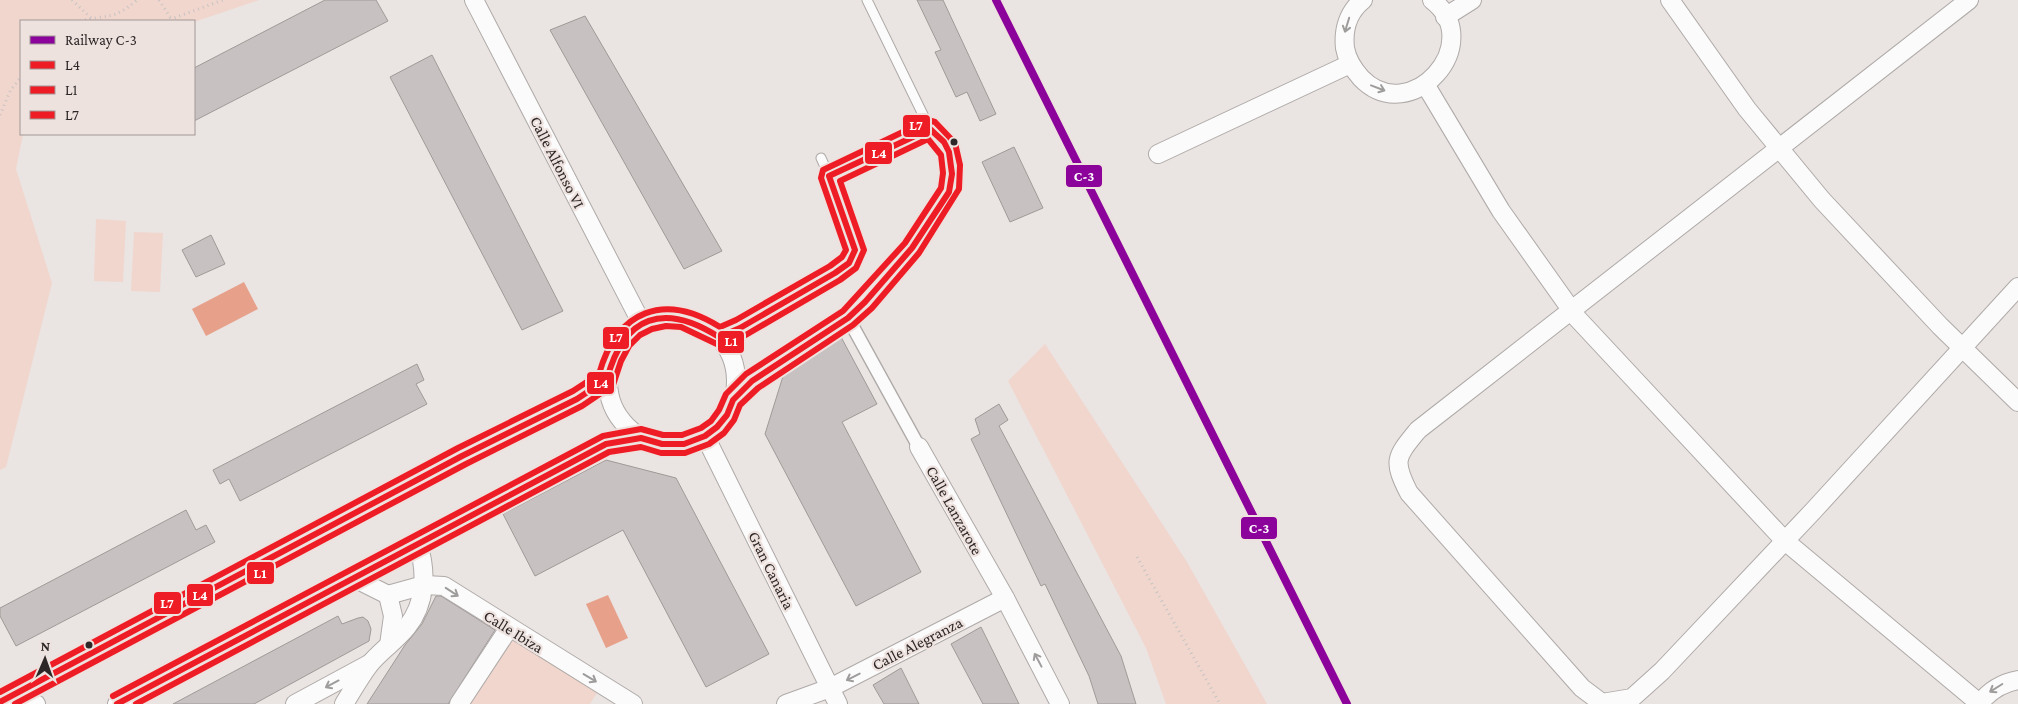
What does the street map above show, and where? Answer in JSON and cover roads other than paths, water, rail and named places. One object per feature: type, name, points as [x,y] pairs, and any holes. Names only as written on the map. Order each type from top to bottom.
[{"type":"street","name":"Calle Alfonso VI","points":[[474,0],[642,324]]},
{"type":"street","points":[[1363,0],[1348,19],[1344,36],[1346,54],[1350,64],[1366,83],[1382,90],[1400,93],[1416,89],[1425,84],[1443,68],[1450,51],[1450,34],[1445,17],[1432,0]]},
{"type":"street","points":[[1445,17],[1472,0]]},
{"type":"street","points":[[1670,0],[1747,109],[1822,200],[1963,349],[2018,402]]},
{"type":"street","points":[[1969,0],[1418,430],[1401,451],[1398,472],[1409,493],[1582,688],[1602,703],[1632,698],[1662,670],[1786,540],[2018,287]]},
{"type":"street","points":[[1158,154],[1350,64]]},
{"type":"street","points":[[1425,84],[1501,211],[1572,310],[1642,388],[1786,540],[1979,704],[1991,690],[2007,682],[2018,680]]},
{"type":"street","points":[[734,400],[736,384],[735,367],[729,351],[719,337],[702,324],[682,317],[661,317],[642,324],[628,334],[617,347],[610,362],[607,379],[609,396],[616,413],[627,427],[641,438],[662,444],[684,444],[705,436],[717,427],[727,414],[734,400],[752,381],[848,318],[864,302],[912,248],[950,192],[953,183],[952,171]]},
{"type":"street","points":[[719,337],[740,328],[835,273],[849,263],[855,250]]},
{"type":"street","name":"Calle Lanzarote","points":[[848,318],[1005,598],[1060,704]]},
{"type":"street","points":[[5,696],[462,456],[577,398],[607,379]]},
{"type":"street","name":"Gran Canaria","points":[[705,436],[834,696]]},
{"type":"street","points":[[117,704],[606,444],[641,438]]},
{"type":"street","points":[[344,704],[370,664],[408,626],[422,599],[424,585],[422,555],[418,544]]},
{"type":"street","points":[[354,578],[388,595],[393,616],[389,645]]},
{"type":"street","name":"Calle Ibiza","points":[[388,595],[424,585],[444,586],[633,704]]},
{"type":"street","name":"Calle Alegranza","points":[[786,704],[834,696],[1005,598]]},
{"type":"street","points":[[459,704],[509,628]]},
{"type":"street","points":[[295,704],[370,664]]},
{"type":"street","points":[[5,696],[36,704]]},
{"type":"street","points":[[819,704],[834,696]]},
{"type":"lane","points":[[866,0],[930,129],[946,143],[952,171]]},
{"type":"lane","points":[[829,176],[930,129]]},
{"type":"lane","points":[[821,158],[855,250]]},
{"type":"rail line","name":"C-3","points":[[996,0],[1347,704]]}]
